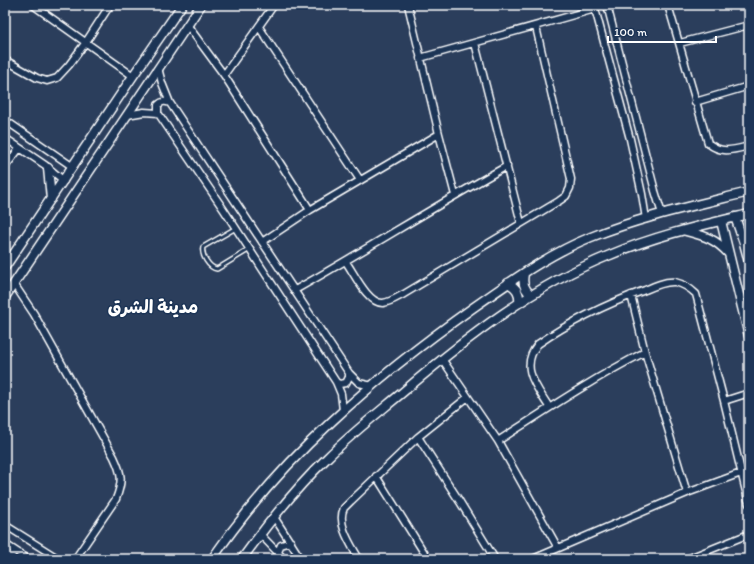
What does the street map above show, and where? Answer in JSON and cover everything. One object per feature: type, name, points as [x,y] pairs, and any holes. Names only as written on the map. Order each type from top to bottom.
[{"type":"street","points":[[33,5],[133,76]]},
{"type":"street","points":[[5,60],[37,78],[47,80],[57,78],[86,42],[110,5]]},
{"type":"street","points":[[5,267],[182,5]]},
{"type":"street","points":[[5,297],[201,5]]},
{"type":"street","points":[[224,75],[274,5]]},
{"type":"street","points":[[408,5],[455,195]]},
{"type":"street","points":[[607,5],[662,214]]},
{"type":"street","points":[[668,5],[708,143],[714,148],[723,150],[749,146]]},
{"type":"street","points":[[420,58],[536,26],[595,7],[630,140],[646,219]]},
{"type":"street","points":[[680,43],[749,25]]},
{"type":"street","points":[[188,26],[224,75],[310,210]]},
{"type":"street","points":[[346,262],[368,296],[374,301],[383,303],[404,294],[566,196],[570,188],[571,179],[536,26]]},
{"type":"street","points":[[259,27],[360,180]]},
{"type":"street","points":[[475,43],[521,223]]},
{"type":"street","points":[[158,68],[170,103],[349,374],[359,383],[372,386]]},
{"type":"street","points":[[695,102],[749,86]]},
{"type":"street","points":[[170,103],[165,101],[160,102],[158,105],[158,113],[250,249],[336,382],[341,394],[343,410]]},
{"type":"street","points":[[127,115],[144,112],[158,113]]},
{"type":"street","points":[[5,120],[73,167]]},
{"type":"street","points":[[262,242],[310,210],[439,134]]},
{"type":"street","points":[[5,138],[46,166],[64,181]]},
{"type":"street","points":[[5,167],[20,149]]},
{"type":"street","points":[[51,199],[46,166],[52,153]]},
{"type":"street","points":[[294,290],[346,262],[455,195],[507,166]]},
{"type":"street","points":[[642,194],[649,194],[655,191]]},
{"type":"street","points":[[212,559],[266,490],[297,455],[343,410],[454,321],[508,283],[549,258],[591,237],[662,214],[749,192]]},
{"type":"street","points":[[242,559],[274,517],[328,458],[442,358],[531,295],[561,278],[610,255],[649,240],[749,214]]},
{"type":"street","points":[[735,217],[748,258]]},
{"type":"street","points":[[721,221],[749,336]]},
{"type":"street","points":[[725,233],[731,228],[740,229]]},
{"type":"street","points":[[685,231],[716,241],[730,255]]},
{"type":"street","points":[[748,258],[749,244]]},
{"type":"street","points":[[524,274],[522,280],[523,286],[531,295]]},
{"type":"street","points":[[549,407],[530,376],[530,358],[532,351],[538,344],[589,313],[631,295],[664,283],[674,282],[690,288],[696,294],[749,504]]},
{"type":"street","points":[[508,283],[514,286],[518,291],[520,303]]},
{"type":"street","points":[[14,284],[34,314],[114,457],[120,471],[120,488],[116,499],[75,559]]},
{"type":"street","points":[[631,295],[645,352],[687,493]]},
{"type":"street","points":[[498,441],[549,407],[610,370],[645,352]]},
{"type":"street","points":[[442,358],[498,441],[558,548]]},
{"type":"street","points":[[336,382],[339,384],[346,382],[349,374]]},
{"type":"street","points":[[724,401],[749,393]]},
{"type":"street","points":[[359,559],[342,523],[344,508],[418,437],[468,397]]},
{"type":"street","points":[[418,437],[464,507],[495,559]]},
{"type":"street","points":[[533,559],[687,493],[741,473]]},
{"type":"street","points":[[376,476],[428,559]]},
{"type":"street","points":[[274,517],[301,559]]},
{"type":"street","points":[[5,525],[58,559]]},
{"type":"street","points":[[260,534],[284,559]]},
{"type":"street","points":[[687,559],[749,534]]},
{"type":"street","points":[[278,552],[281,544],[291,542]]},
{"type":"street","points":[[5,544],[28,559]]},
{"type":"street","points":[[9,559],[14,550]]},
{"type":"lane","points":[[236,228],[203,247],[202,253],[210,267],[216,269],[250,249]]},
{"type":"district","name":"مدينة الشرق","points":[[153,307]]}]
